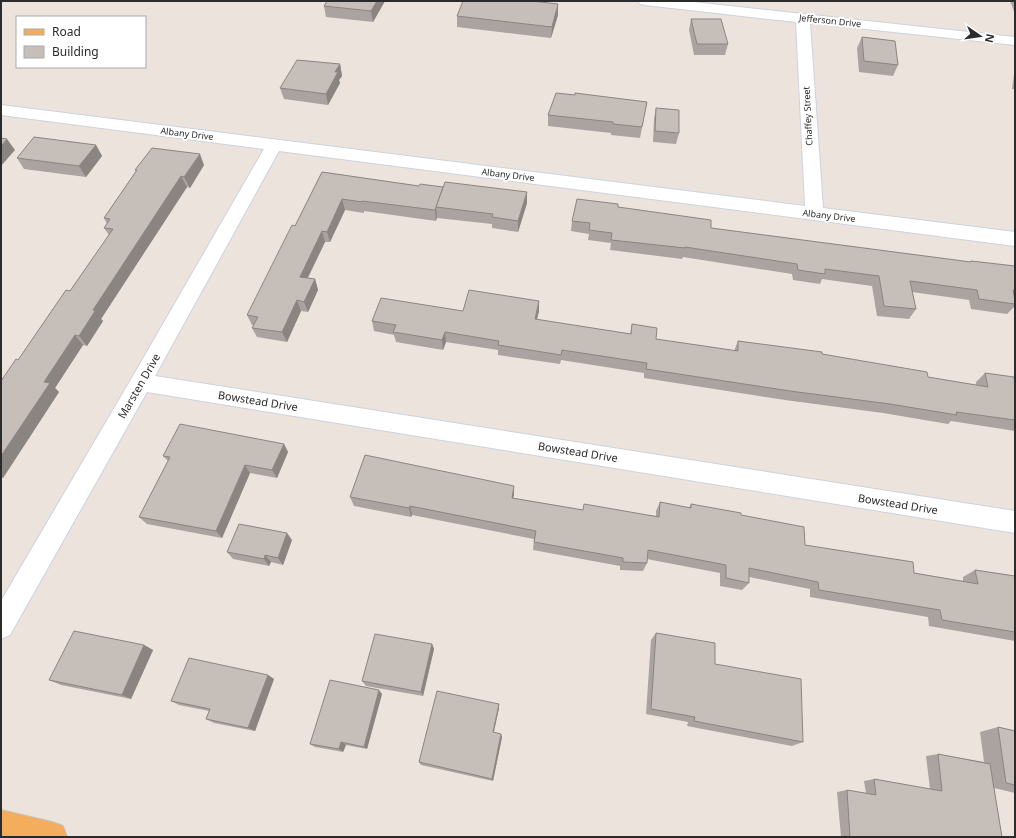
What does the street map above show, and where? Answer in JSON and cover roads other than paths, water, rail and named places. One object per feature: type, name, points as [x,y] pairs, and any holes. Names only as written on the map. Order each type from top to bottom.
[{"type":"main road","points":[[1,825],[52,837]]},
{"type":"street","name":"Jefferson Drive","points":[[645,1],[1015,41]]},
{"type":"street","name":"Chaffey Street","points":[[803,18],[814,214]]},
{"type":"street","name":"Albany Drive","points":[[1,110],[1015,239]]},
{"type":"street","name":"Marsten Drive","points":[[1,626],[141,382],[274,145]]},
{"type":"street","name":"Bowstead Drive","points":[[141,382],[1015,522]]}]
